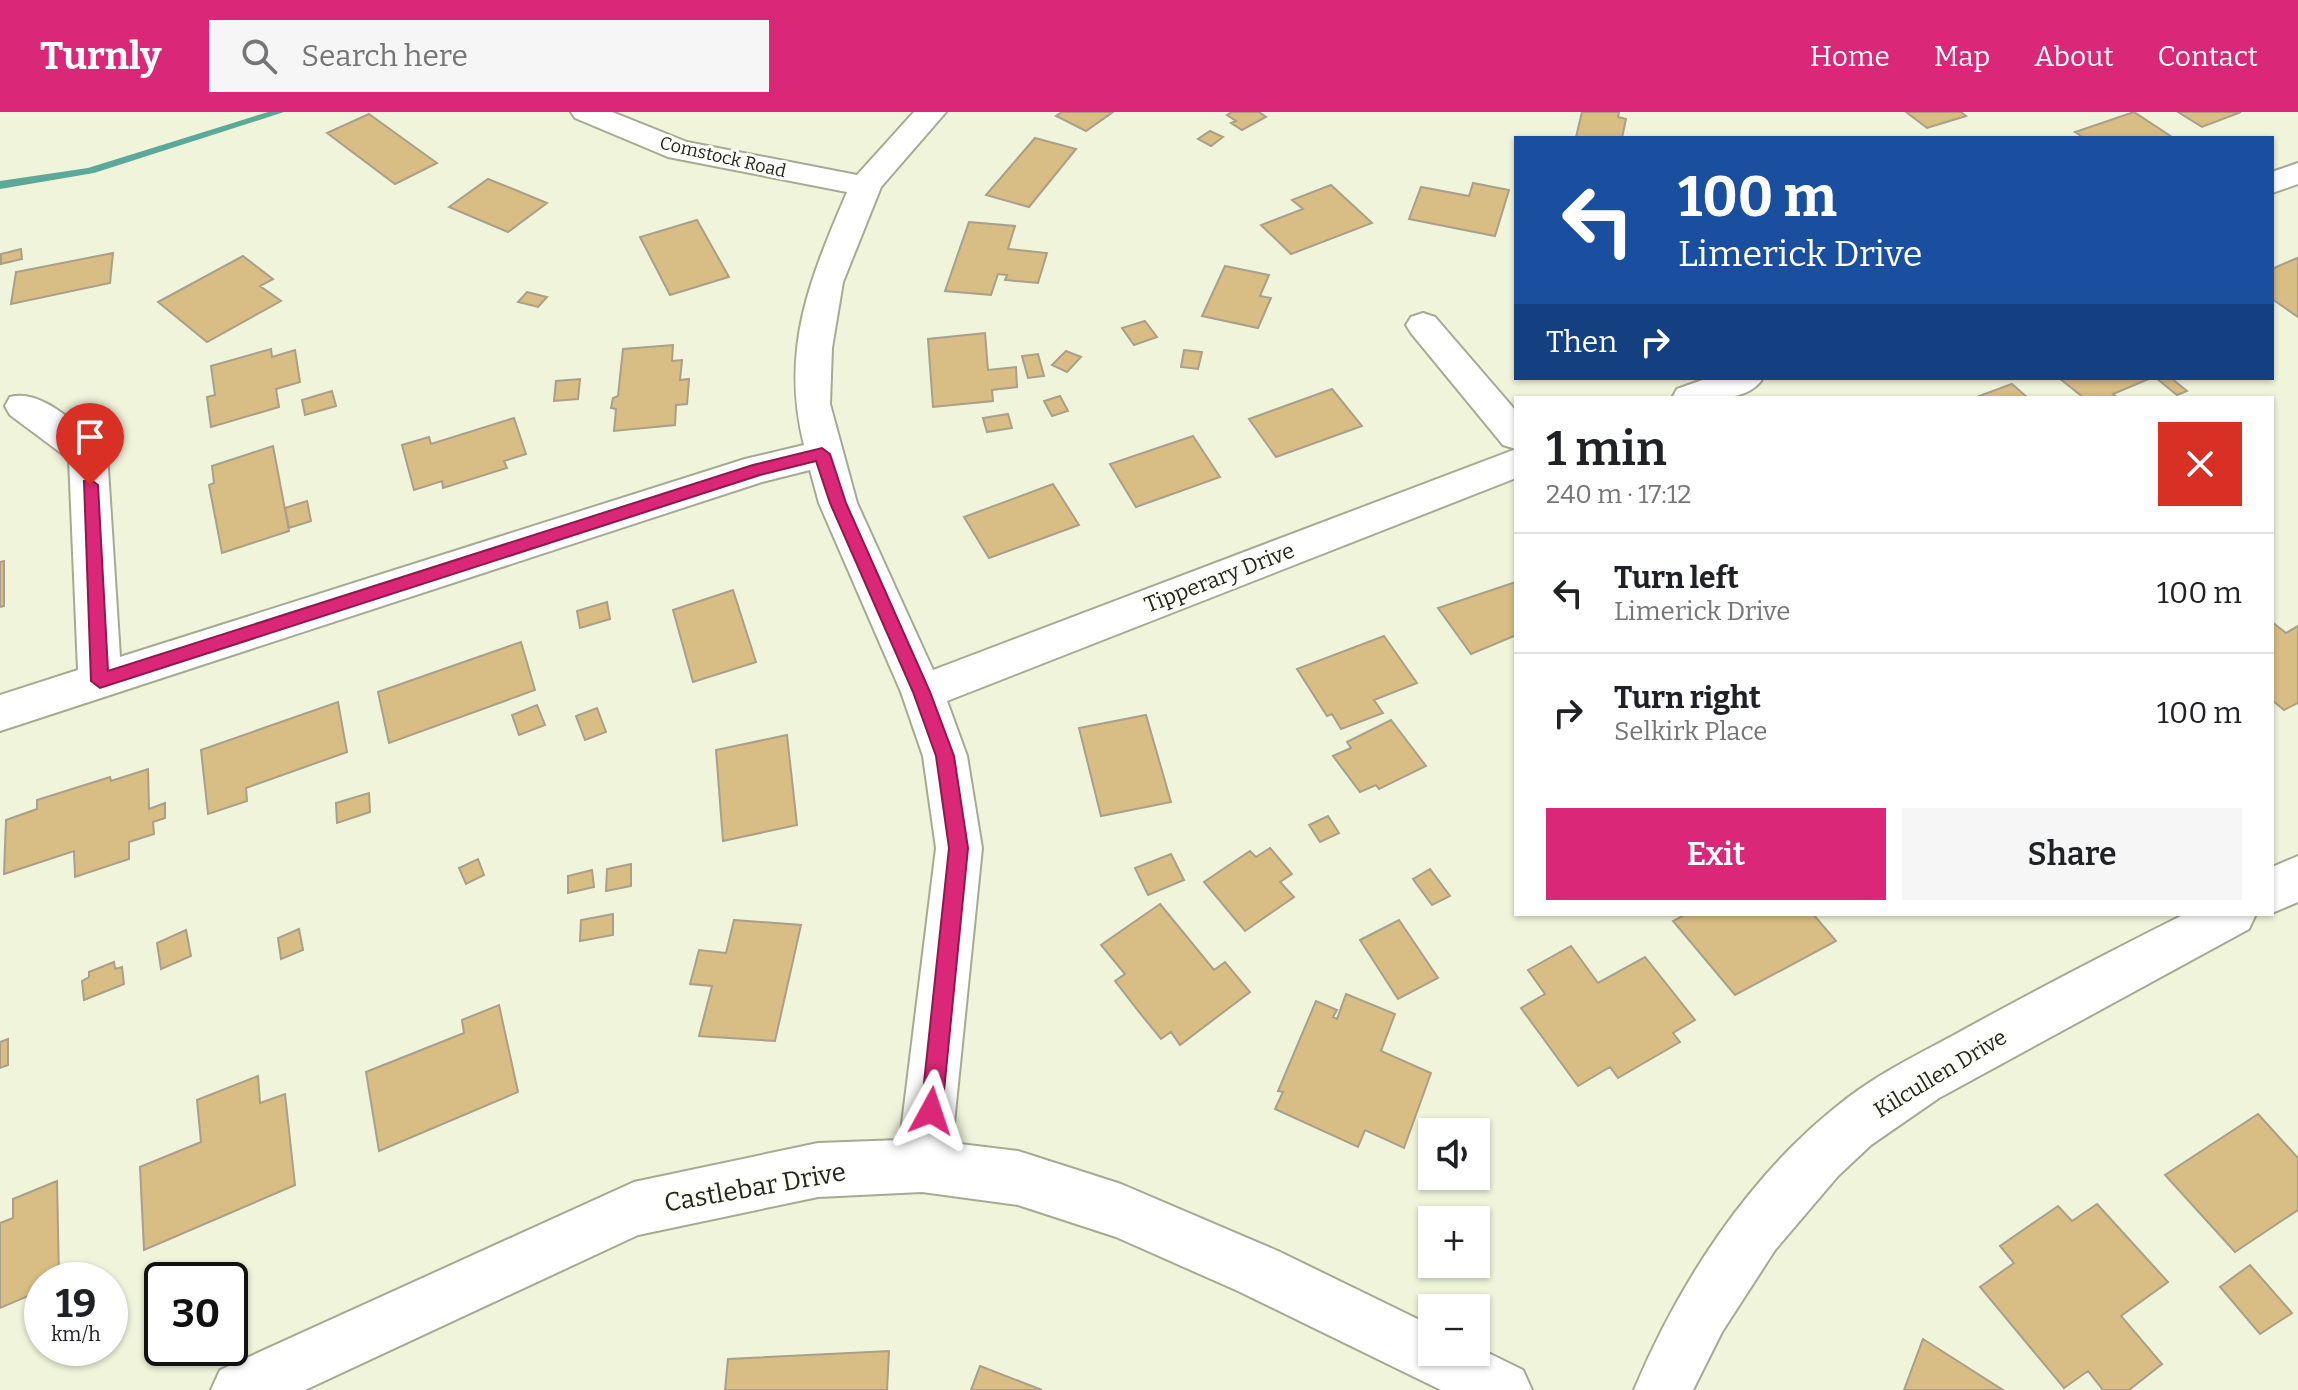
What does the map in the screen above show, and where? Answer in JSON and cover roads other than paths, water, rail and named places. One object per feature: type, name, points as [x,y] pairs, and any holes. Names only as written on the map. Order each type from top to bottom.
[{"type":"street","name":"Comstock Road","points":[[586,112],[679,150],[865,186]]},
{"type":"street","points":[[922,1165],[931,1111],[959,848],[945,756],[922,692],[838,503],[822,454],[812,404],[814,348],[826,282],[865,186],[883,161],[931,112]]},
{"type":"street","points":[[2274,182],[2298,173]]},
{"type":"street","points":[[1423,325],[1514,434]]},
{"type":"street","points":[[1696,396],[1740,380]]},
{"type":"street","points":[[23,406],[88,453],[100,681]]},
{"type":"street","points":[[0,713],[758,469],[822,454]]},
{"type":"street","name":"Tipperary Drive","points":[[922,692],[1514,464]]},
{"type":"street","points":[[2274,891],[2298,877]]},
{"type":"street","name":"Kilcullen Drive","points":[[1663,1390],[1682,1344],[1761,1226],[1803,1175],[1843,1135],[1885,1101],[2074,995],[2228,916]]},
{"type":"street","name":"Castlebar Drive","points":[[240,1390],[634,1209],[818,1170],[922,1165],[1018,1178],[1121,1211],[1258,1271],[1503,1390]]},
{"type":"waterway","points":[[0,185],[90,171],[279,112]]}]
